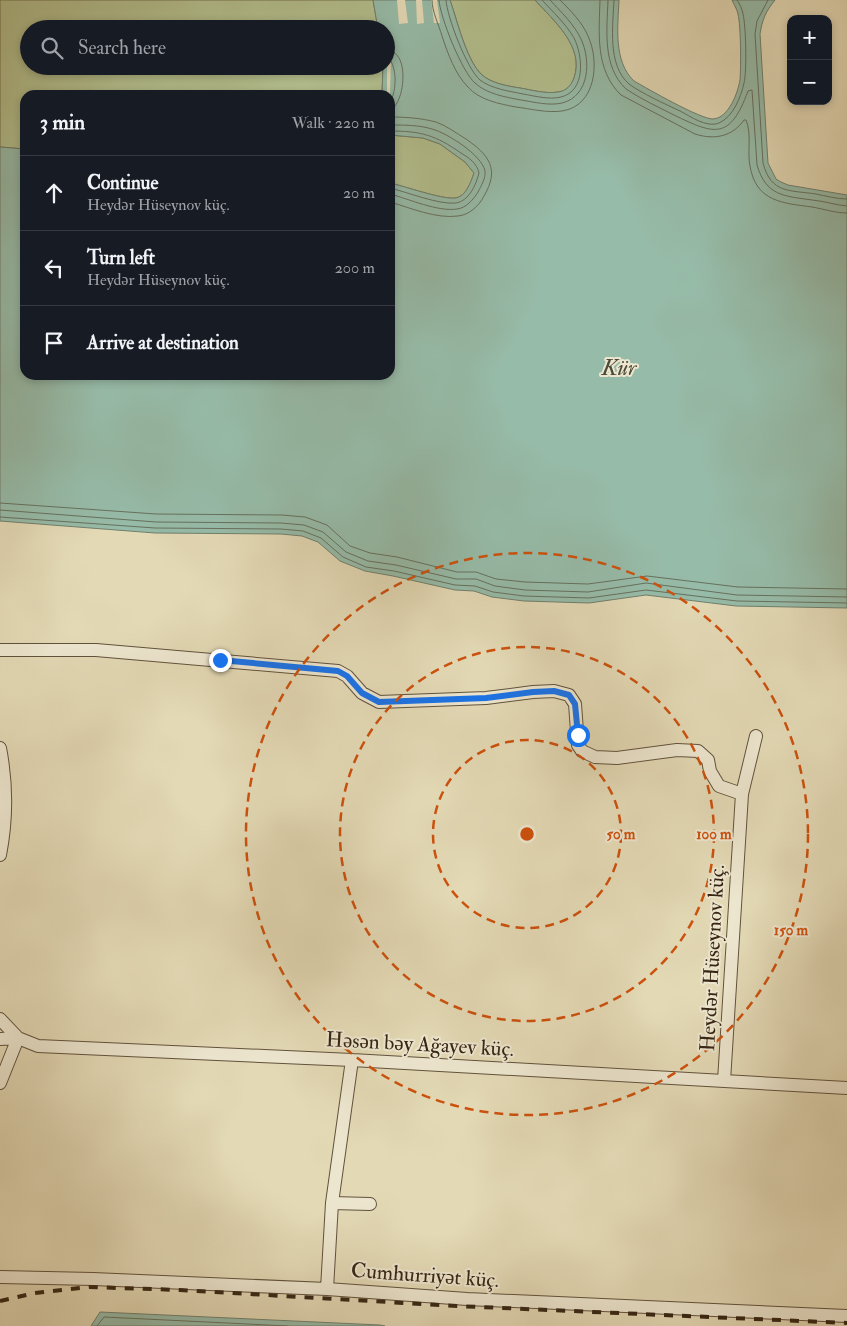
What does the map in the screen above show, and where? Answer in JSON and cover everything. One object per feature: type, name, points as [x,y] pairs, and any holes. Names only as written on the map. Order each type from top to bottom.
[{"type":"street","points":[[0,650],[96,650],[338,671],[347,676],[362,693],[379,702],[486,698],[554,691],[569,695],[575,704],[578,745],[582,751],[594,757],[617,758],[677,750],[698,751],[708,760],[710,771],[720,786],[742,794]]},
{"type":"street","name":"Heydər Hüseynov küç.","points":[[724,1081],[742,794],[756,736]]},
{"type":"street","points":[[0,748],[6,792],[4,832],[0,855]]},
{"type":"street","name":"Həsən bəy Ağayev küç.","points":[[0,1019],[18,1038],[38,1046],[352,1060],[847,1088]]},
{"type":"street","points":[[0,1039],[18,1038],[0,1083]]},
{"type":"street","points":[[327,1289],[332,1203],[352,1060]]},
{"type":"street","points":[[332,1203],[370,1204]]},
{"type":"street","name":"Cumhurriyət küç.","points":[[0,1277],[327,1289],[467,1299],[847,1316]]},
{"type":"shaded area","points":[[0,0],[373,0],[376,20],[20,20],[20,75],[383,75],[382,90],[20,90],[20,149],[0,147]]},
{"type":"shaded area","points":[[450,0],[535,0],[559,26],[572,45],[576,67],[574,78],[568,88],[558,92],[539,92],[504,85],[485,77],[476,67],[466,49]]},
{"type":"shaded area","points":[[395,135],[423,138],[440,144],[465,162],[474,173],[470,184],[460,197],[450,198],[395,184]]},
{"type":"water","name":"Kür","points":[[373,0],[450,0],[466,49],[481,74],[499,84],[534,91],[553,92],[561,91],[570,86],[576,67],[575,56],[572,45],[566,35],[535,0],[619,0],[618,43],[627,73],[634,81],[662,97],[706,118],[713,119],[719,118],[732,104],[740,80],[739,20],[732,0],[775,0],[765,16],[760,34],[768,163],[776,179],[788,185],[847,195],[847,608],[736,606],[646,595],[589,603],[524,601],[492,597],[474,591],[455,590],[365,571],[340,561],[318,542],[302,536],[281,534],[155,533],[0,521],[0,147],[20,149],[20,380],[395,380],[395,184],[433,195],[456,198],[463,195],[474,173],[465,162],[440,144],[423,138],[395,135],[395,90],[382,90],[383,75],[395,75],[395,20],[376,20]]},
{"type":"water","points":[[100,1312],[380,1325],[385,1326],[91,1326]]},
{"type":"pier","points":[[397,0],[405,0],[408,23],[399,24]]},
{"type":"pier","points":[[416,0],[422,0],[424,23],[417,24]]},
{"type":"pier","points":[[431,0],[437,0],[440,23],[434,23]]},
{"type":"pier","points":[[387,75],[391,75],[390,90],[387,90]]},
{"type":"railway","points":[[0,1301],[35,1293],[89,1287],[180,1290],[457,1306],[847,1323]]},
{"type":"route","points":[[220,660],[338,671],[347,676],[362,693],[379,702],[486,698],[554,691],[569,695],[575,704],[578,735]]}]
